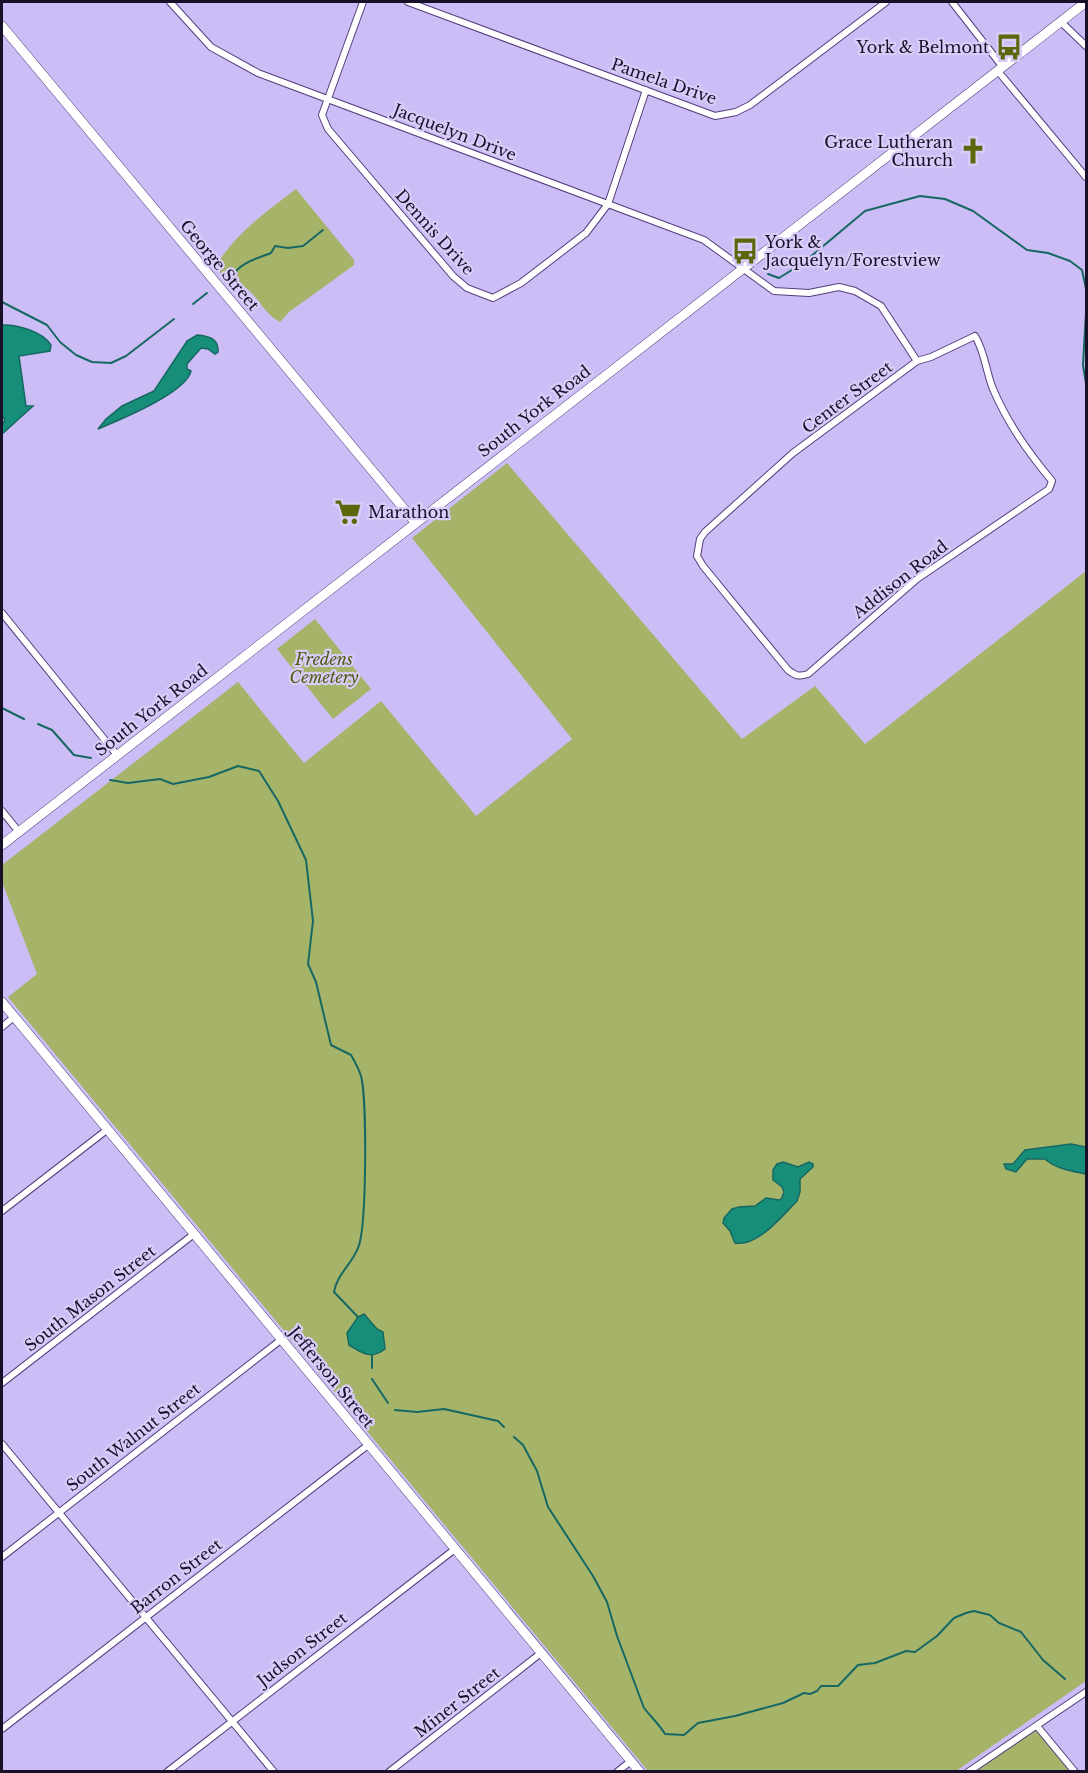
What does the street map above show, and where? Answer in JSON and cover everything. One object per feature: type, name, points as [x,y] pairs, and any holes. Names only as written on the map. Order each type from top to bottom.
[{"type":"street","name":"Jacquelyn Drive","points":[[171,2],[206,42],[258,72],[704,240],[774,291],[809,293],[839,287],[855,291],[881,306],[917,361]]},
{"type":"street","points":[[328,99],[363,2]]},
{"type":"street","name":"Pamela Drive","points":[[408,2],[715,116],[736,112],[750,105],[886,2]]},
{"type":"street","points":[[952,2],[1000,68],[1086,177]]},
{"type":"street","name":"South York Road","points":[[2,845],[1086,2]]},
{"type":"street","points":[[1060,21],[1086,46]]},
{"type":"street","name":"George Street","points":[[2,26],[415,522]]},
{"type":"street","name":"Dennis Drive","points":[[328,99],[322,115],[328,129],[453,276],[467,288],[493,298],[521,283],[586,233],[608,204],[646,90]]},
{"type":"street","name":"Center Street","points":[[798,676],[788,670],[703,566],[697,556],[700,538],[793,453],[917,361],[931,357],[975,336],[992,386]]},
{"type":"street","name":"Addison Road","points":[[798,676],[808,674],[917,579],[1049,489],[1052,481],[1027,451],[1007,421],[992,386]]},
{"type":"street","points":[[2,613],[117,755]]},
{"type":"street","points":[[2,811],[19,832]]},
{"type":"street","name":"Jefferson Street","points":[[2,1002],[640,1772]]},
{"type":"street","points":[[2,1027],[14,1017]]},
{"type":"street","points":[[2,1211],[108,1129]]},
{"type":"street","name":"South Mason Street","points":[[2,1383],[194,1234]]},
{"type":"street","name":"South Walnut Street","points":[[2,1557],[282,1339]]},
{"type":"street","points":[[2,1444],[274,1772]]},
{"type":"street","name":"Barron Street","points":[[2,1729],[368,1444]]},
{"type":"street","name":"Judson Street","points":[[167,1772],[455,1549]]},
{"type":"street","name":"Miner Street","points":[[389,1772],[541,1653]]},
{"type":"street","points":[[968,1772],[1086,1692]]},
{"type":"street","points":[[1037,1726],[1075,1772]]},
{"type":"street","points":[[617,1772],[631,1761]]},
{"type":"green space","points":[[296,189],[354,260],[354,265],[289,312],[280,322],[270,315],[245,287],[225,278],[217,264],[243,232]]},
{"type":"green space","points":[[507,463],[742,739],[815,686],[865,744],[1086,571],[1086,1681],[956,1771],[648,1771],[8,997],[37,974],[2,882],[2,865],[238,682],[304,763],[381,701],[476,816],[572,739],[412,538]]},
{"type":"green space","name":"Fredens Cemetery","points":[[315,619],[371,689],[333,719],[277,649]]},
{"type":"green space","points":[[1040,1726],[1078,1771],[972,1772]]},
{"type":"shaded area","points":[[2,325],[29,330],[42,336],[51,345],[50,351],[19,356],[26,406],[33,406],[2,434],[2,425],[5,420],[2,416]]},
{"type":"shaded area","points":[[197,335],[209,337],[215,341],[218,352],[215,354],[208,349],[201,348],[187,364],[187,369],[191,371],[177,388],[150,405],[98,429],[122,406],[154,391],[187,341]]},
{"type":"shaded area","points":[[1071,1144],[1086,1147],[1086,1174],[1059,1167],[1045,1159],[1027,1159],[1016,1172],[1006,1169],[1004,1164],[1013,1164],[1025,1150]]},
{"type":"shaded area","points":[[783,1162],[798,1167],[809,1162],[813,1164],[813,1167],[800,1179],[797,1201],[761,1235],[744,1243],[735,1243],[730,1231],[723,1223],[724,1218],[732,1209],[755,1206],[766,1198],[779,1200],[782,1198],[784,1192],[782,1187],[773,1180],[773,1170],[777,1164]]},
{"type":"shaded area","points":[[364,1314],[377,1329],[383,1332],[385,1349],[371,1355],[362,1353],[349,1345],[347,1333],[358,1317]]},
{"type":"waterway","points":[[768,274],[779,278],[803,263],[865,211],[920,196],[945,199],[973,211],[1027,250],[1048,253],[1070,261],[1082,270],[1086,289]]},
{"type":"waterway","points":[[225,276],[231,278],[243,265],[271,253],[275,246],[288,248],[303,246],[323,230]]},
{"type":"waterway","points":[[193,304],[207,293]]},
{"type":"waterway","points":[[2,302],[47,325],[60,342],[76,355],[92,362],[111,363],[126,356],[174,319]]},
{"type":"waterway","points":[[1086,312],[1083,365],[1086,384]]},
{"type":"waterway","points":[[2,708],[24,719]]},
{"type":"waterway","points":[[38,724],[52,730],[74,755],[91,758]]},
{"type":"waterway","points":[[110,780],[128,783],[160,779],[173,784],[209,777],[238,766],[259,771],[278,801],[306,860],[313,921],[308,964],[316,982],[331,1045],[351,1055],[360,1073],[363,1089],[365,1163],[361,1236],[358,1248],[338,1280],[334,1292],[358,1317]]},
{"type":"waterway","points":[[372,1356],[372,1368]]},
{"type":"waterway","points":[[372,1379],[388,1403]]},
{"type":"waterway","points":[[395,1410],[417,1412],[444,1409],[498,1421],[504,1427]]},
{"type":"waterway","points":[[514,1437],[523,1445],[537,1471],[548,1507],[593,1576],[607,1602],[644,1708],[665,1734],[684,1735],[698,1723],[783,1703],[804,1693],[810,1694],[817,1691],[821,1686],[838,1686],[858,1665],[875,1663],[906,1651],[915,1652],[937,1636],[954,1618],[974,1611],[990,1615],[999,1623],[1021,1632],[1043,1660],[1065,1679]]},
{"type":"place","name":"York & Belmont","points":[[1009,47]]},
{"type":"place","name":"Grace Lutheran Church","points":[[973,151]]},
{"type":"place","name":"York & Jacquelyn/Forestview","points":[[745,251]]},
{"type":"place","name":"Marathon","points":[[348,512]]}]
